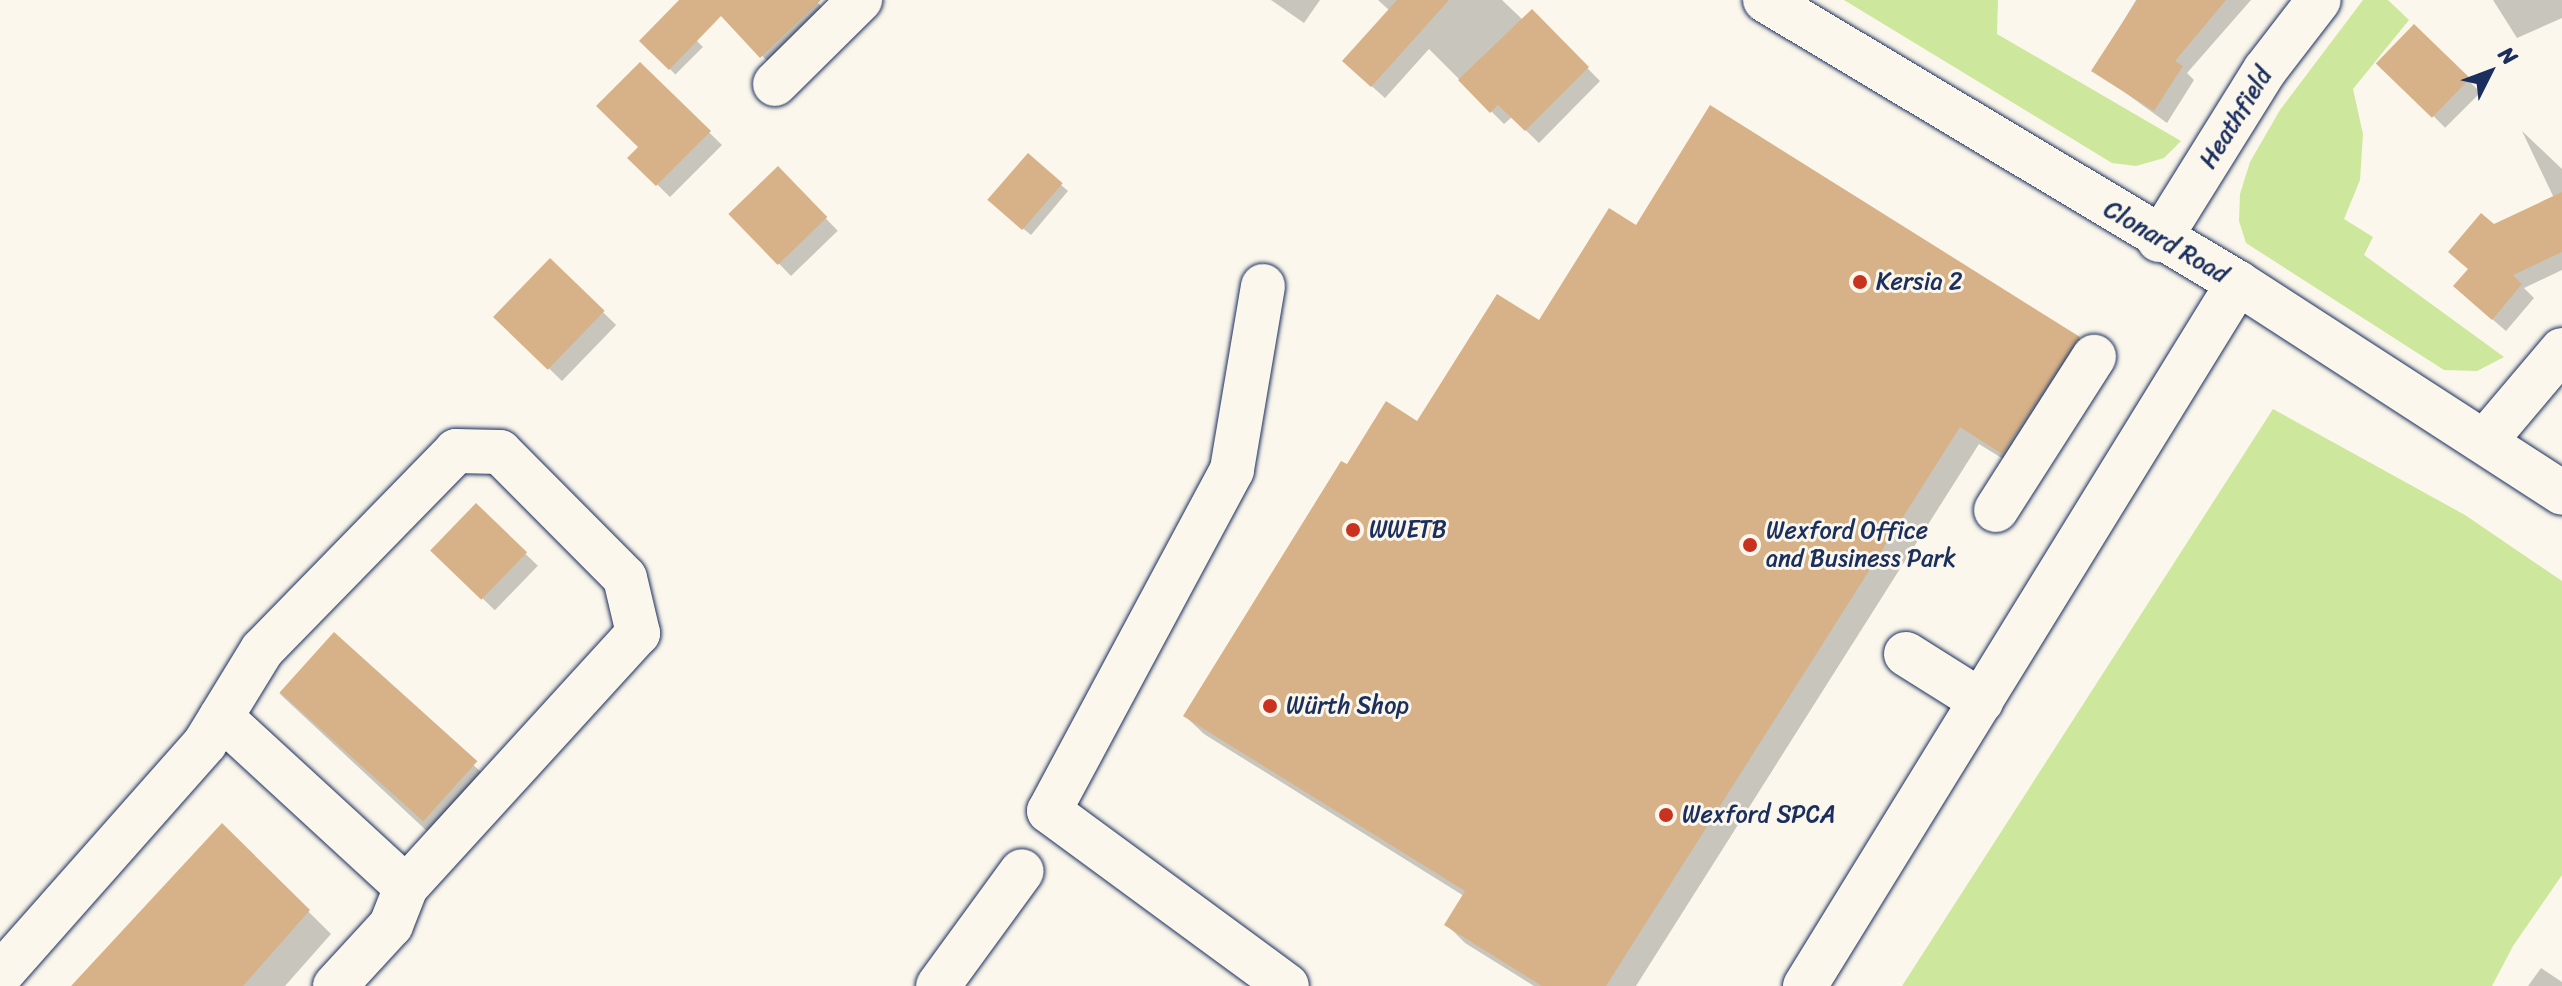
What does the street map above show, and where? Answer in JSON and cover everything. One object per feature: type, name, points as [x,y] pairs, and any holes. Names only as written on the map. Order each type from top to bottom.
[{"type":"street","points":[[775,84],[860,0]]},
{"type":"street","name":"Clonard Road","points":[[1765,0],[2159,240],[2238,283],[2562,493]]},
{"type":"street","name":"Heathfield","points":[[2159,240],[2265,70],[2319,0]]},
{"type":"street","points":[[1805,986],[2238,283]]},
{"type":"street","points":[[1263,286],[1232,470],[1049,811],[1287,986]]},
{"type":"street","points":[[2485,441],[2562,350]]},
{"type":"street","points":[[1996,510],[2094,357]]},
{"type":"street","points":[[0,975],[205,743],[262,650],[456,451],[500,452],[625,578],[638,633],[406,887],[391,925],[335,986]]},
{"type":"street","points":[[1906,654],[1981,701]]},
{"type":"street","points":[[221,717],[406,887]]},
{"type":"street","points":[[938,986],[1022,871]]},
{"type":"green space","points":[[1844,0],[1998,0],[1997,34],[2181,141],[2164,158],[2136,166],[2112,163]]},
{"type":"green space","points":[[2363,0],[2388,0],[2409,20],[2353,89],[2363,134],[2360,180],[2344,219],[2373,237],[2364,255],[2504,357],[2477,371],[2444,370],[2246,243],[2239,221],[2240,194],[2250,162],[2280,110]]},
{"type":"green space","points":[[2273,409],[2465,515],[2562,581],[2562,875],[2513,946],[2492,986],[1902,986]]},
{"type":"building","points":[[679,0],[821,0],[760,58],[721,16],[669,70],[639,41]]},
{"type":"building","points":[[1397,0],[1449,0],[1371,87],[1342,61]]},
{"type":"building","points":[[2137,0],[2226,0],[2175,61],[2183,66],[2154,111],[2091,71]]},
{"type":"building","points":[[1532,9],[1589,67],[1525,131],[1498,105],[1490,113],[1458,80]]},
{"type":"building","points":[[2414,24],[2470,78],[2432,118],[2376,64]]},
{"type":"building","points":[[640,62],[711,131],[656,186],[627,158],[638,147],[596,106]]},
{"type":"building","points":[[1710,105],[2080,337],[2002,454],[1960,427],[1606,986],[1542,986],[1444,925],[1465,891],[1183,716],[1341,461],[1347,464],[1386,401],[1417,421],[1497,294],[1539,320],[1609,208],[1636,225]]},
{"type":"building","points":[[1028,153],[1063,183],[1022,230],[987,200]]},
{"type":"building","points":[[778,166],[827,217],[778,265],[728,214]]},
{"type":"building","points":[[2562,192],[2562,252],[2513,275],[2522,284],[2492,320],[2453,286],[2468,269],[2448,252],[2481,213],[2494,224]]},
{"type":"building","points":[[550,258],[605,311],[548,370],[493,317]]},
{"type":"building","points":[[476,503],[527,552],[481,600],[430,550]]},
{"type":"building","points":[[334,632],[477,761],[423,821],[280,692]]},
{"type":"building","points":[[222,823],[310,910],[243,986],[71,986]]},
{"type":"place","name":"Kersia 2","points":[[1860,282]]},
{"type":"place","name":"WWETB","points":[[1353,530]]},
{"type":"place","name":"Wexford Office and Business Park","points":[[1750,545]]},
{"type":"place","name":"Würth Shop","points":[[1270,706]]},
{"type":"place","name":"Wexford SPCA","points":[[1666,815]]}]
